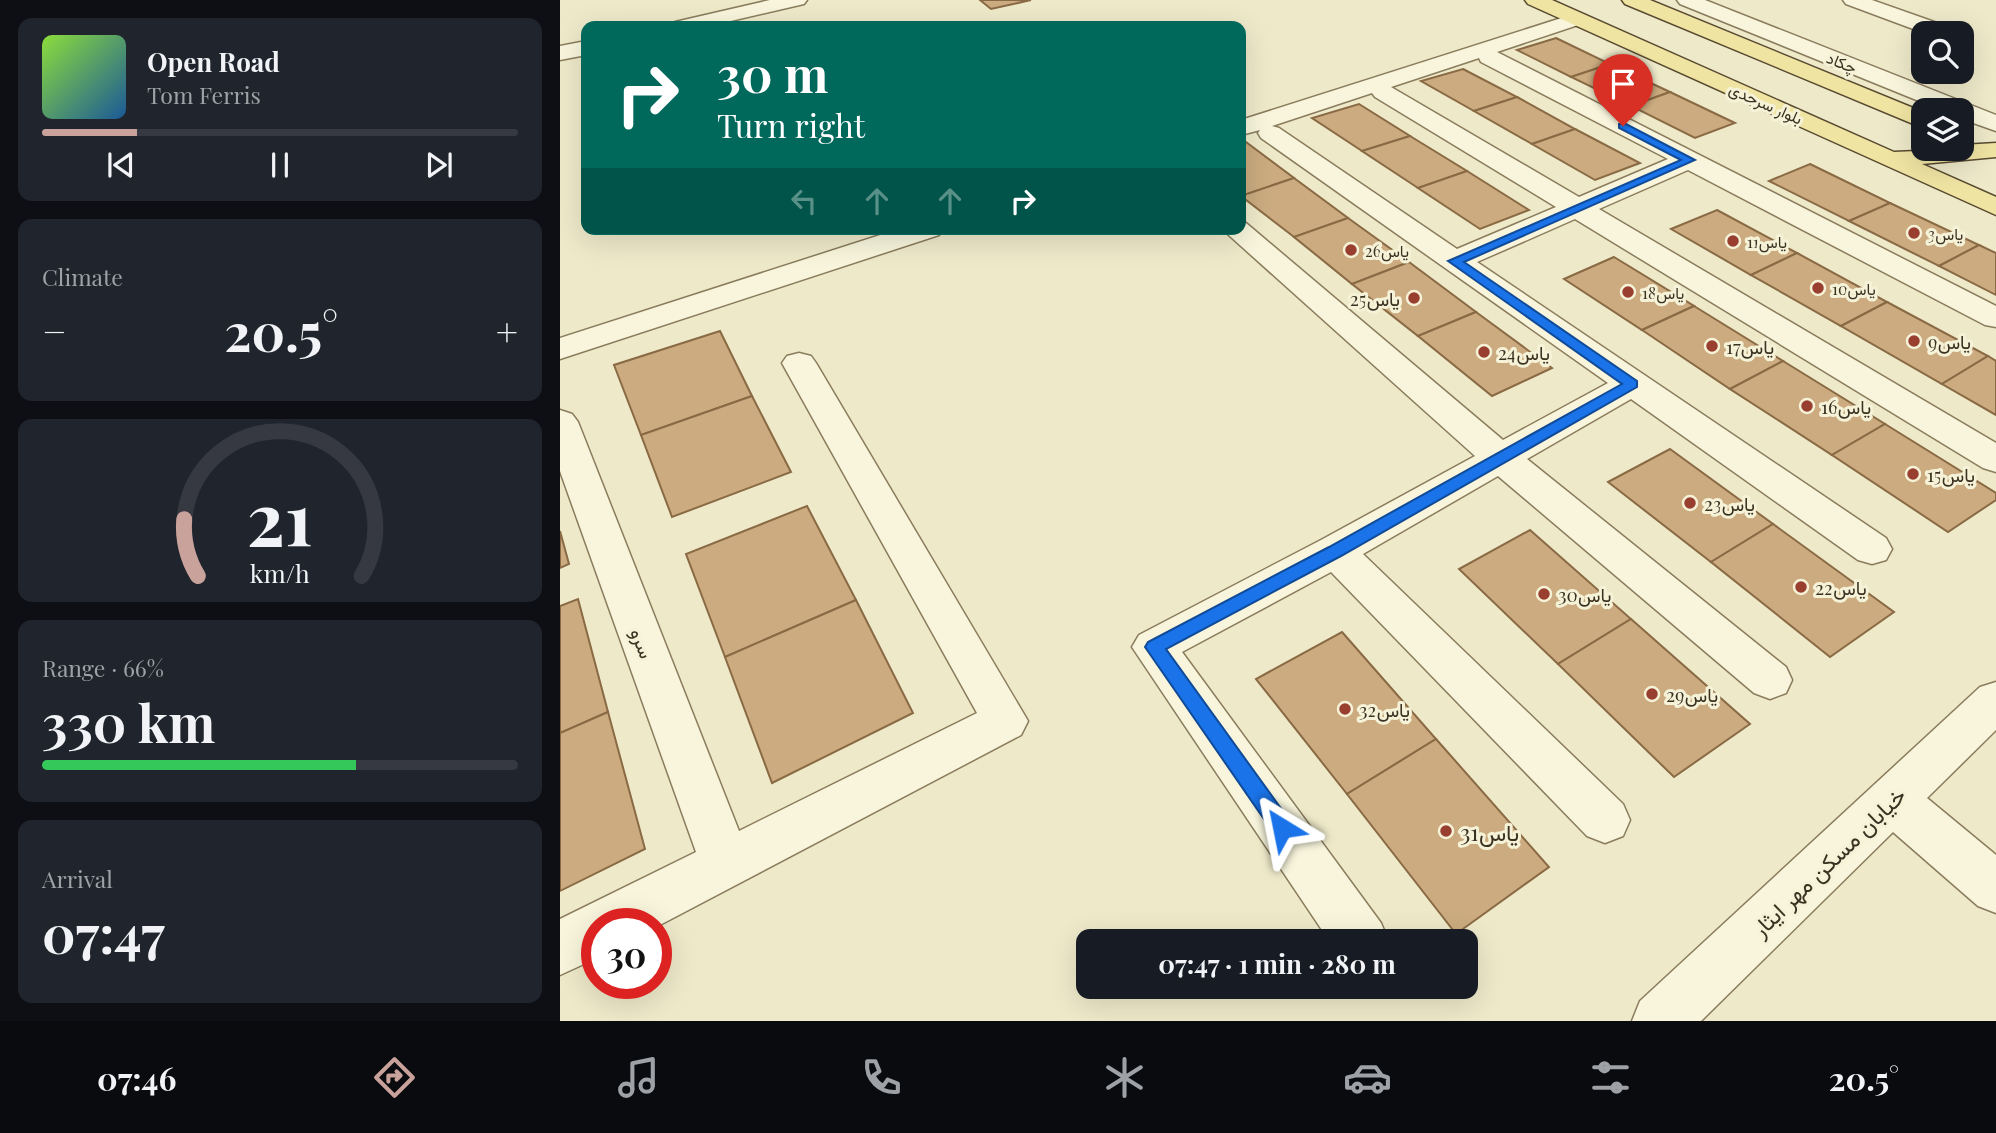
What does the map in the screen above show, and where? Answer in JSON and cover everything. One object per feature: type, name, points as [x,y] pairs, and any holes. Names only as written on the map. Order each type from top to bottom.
[{"type":"main road","name":"بلوار سرحدی","points":[[1535,0],[1996,207]]},
{"type":"main road","points":[[1632,0],[1911,116]]},
{"type":"main road","points":[[1974,142],[1995,150]]},
{"type":"main road","points":[[1891,160],[1911,144]]},
{"type":"main road","points":[[1891,160],[1995,150]]},
{"type":"street","points":[[703,21],[797,0]]},
{"type":"street","name":"چکاد","points":[[1687,0],[1928,98]]},
{"type":"street","points":[[1853,0],[1911,21]]},
{"type":"street","points":[[1246,126],[1577,19]]},
{"type":"street","points":[[560,53],[581,49]]},
{"type":"street","points":[[1489,57],[1996,318]]},
{"type":"street","points":[[1383,92],[1996,459]]},
{"type":"street","points":[[1974,109],[1996,100]]},
{"type":"street","name":"چکاد","points":[[1974,116],[1996,124]]},
{"type":"street","points":[[1270,133],[1872,549]]},
{"type":"street","points":[[1455,261],[1689,160]]},
{"type":"street","points":[[560,349],[911,235]]},
{"type":"street","points":[[1243,235],[1501,458],[1770,681]]},
{"type":"street","points":[[638,908],[1005,721],[799,363]]},
{"type":"street","points":[[1353,929],[1154,647],[1335,551],[1632,384]]},
{"type":"street","name":"سرو","points":[[560,422],[726,863]]},
{"type":"street","points":[[1335,551],[1605,820]]},
{"type":"street","name":"خیابان مسکن مهر ایثار","points":[[1660,1021],[1996,701]]},
{"type":"street","points":[[1892,800],[1996,888]]},
{"type":"street","points":[[560,948],[581,937]]},
{"type":"building","points":[[980,0],[1031,0],[991,9]]},
{"type":"building","points":[[1556,38],[1610,64],[1571,77],[1517,50]]},
{"type":"building","points":[[1610,64],[1670,92],[1631,106],[1571,77]]},
{"type":"building","points":[[1463,69],[1517,97],[1474,111],[1421,81]]},
{"type":"building","points":[[1670,92],[1735,123],[1695,138],[1631,106]]},
{"type":"building","points":[[1517,97],[1575,129],[1532,144],[1474,111]]},
{"type":"building","points":[[1359,104],[1410,136],[1362,151],[1312,118]]},
{"type":"building","points":[[1575,129],[1640,163],[1595,180],[1532,144]]},
{"type":"building","points":[[1410,136],[1467,171],[1418,188],[1362,151]]},
{"type":"building","points":[[1246,142],[1294,178],[1246,194]]},
{"type":"building","points":[[1810,164],[1890,203],[1849,221],[1769,181]]},
{"type":"building","points":[[1467,171],[1529,210],[1480,229],[1418,188]]},
{"type":"building","points":[[1294,178],[1348,218],[1294,237],[1246,200],[1246,194]]},
{"type":"building","name":"یاس3","points":[[1890,203],[1979,245],[1939,266],[1849,221]]},
{"type":"building","name":"یاس11","points":[[1717,210],[1797,253],[1751,275],[1671,229]]},
{"type":"building","name":"یاس26","points":[[1348,218],[1409,262],[1352,284],[1294,237]]},
{"type":"building","points":[[1979,245],[1996,253],[1996,295],[1939,266]]},
{"type":"building","name":"یاس10","points":[[1797,253],[1887,302],[1841,326],[1751,275]]},
{"type":"building","name":"یاس18","points":[[1614,257],[1694,306],[1642,330],[1564,279]]},
{"type":"building","name":"یاس25","points":[[1409,262],[1476,312],[1418,336],[1352,284]]},
{"type":"building","name":"یاس9","points":[[1887,302],[1988,356],[1942,384],[1841,326]]},
{"type":"building","name":"یاس17","points":[[1694,306],[1783,361],[1730,389],[1642,330]]},
{"type":"building","name":"یاس24","points":[[1476,312],[1552,368],[1492,396],[1418,336]]},
{"type":"building","points":[[720,331],[752,396],[641,435],[614,365]]},
{"type":"building","points":[[1988,356],[1996,361],[1996,415],[1942,384]]},
{"type":"building","name":"یاس16","points":[[1783,361],[1885,424],[1832,455],[1730,389]]},
{"type":"building","points":[[752,396],[791,472],[672,517],[641,435]]},
{"type":"building","name":"یاس15","points":[[1885,424],[1996,493],[1996,500],[1948,532],[1832,455]]},
{"type":"building","name":"یاس23","points":[[1670,449],[1773,524],[1711,562],[1608,482]]},
{"type":"building","points":[[807,506],[856,600],[725,657],[686,554]]},
{"type":"building","name":"یاس22","points":[[1773,524],[1894,612],[1830,657],[1711,562]]},
{"type":"building","name":"یاس30","points":[[1530,530],[1631,619],[1558,664],[1459,569]]},
{"type":"building","points":[[560,531],[569,564],[560,568]]},
{"type":"building","points":[[578,599],[608,712],[560,733],[560,606]]},
{"type":"building","points":[[856,600],[913,713],[772,783],[725,657]]},
{"type":"building","name":"یاس29","points":[[1631,619],[1750,724],[1674,777],[1558,664]]},
{"type":"building","name":"یاس32","points":[[1342,632],[1436,739],[1347,794],[1256,679]]},
{"type":"building","points":[[608,712],[645,849],[560,891],[560,733]]},
{"type":"building","name":"یاس31","points":[[1436,739],[1549,867],[1463,929],[1452,929],[1347,794]]},
{"type":"place","name":"یاس3","points":[[1914,233]]},
{"type":"place","name":"یاس11","points":[[1733,241]]},
{"type":"place","name":"یاس26","points":[[1351,250]]},
{"type":"place","name":"یاس10","points":[[1818,288]]},
{"type":"place","name":"یاس18","points":[[1628,292]]},
{"type":"place","name":"یاس25","points":[[1414,298]]},
{"type":"place","name":"یاس9","points":[[1914,341]]},
{"type":"place","name":"یاس17","points":[[1712,346]]},
{"type":"place","name":"یاس24","points":[[1484,352]]},
{"type":"place","name":"یاس16","points":[[1807,406]]},
{"type":"place","name":"یاس15","points":[[1913,474]]},
{"type":"place","name":"یاس23","points":[[1690,503]]},
{"type":"place","name":"یاس22","points":[[1801,587]]},
{"type":"place","name":"یاس30","points":[[1544,594]]},
{"type":"place","name":"یاس29","points":[[1652,694]]},
{"type":"place","name":"یاس32","points":[[1345,709]]},
{"type":"place","name":"یاس31","points":[[1446,831]]},
{"type":"route","points":[[1282,828],[1154,647],[1335,551],[1632,384],[1455,261],[1689,160],[1623,126]]}]
